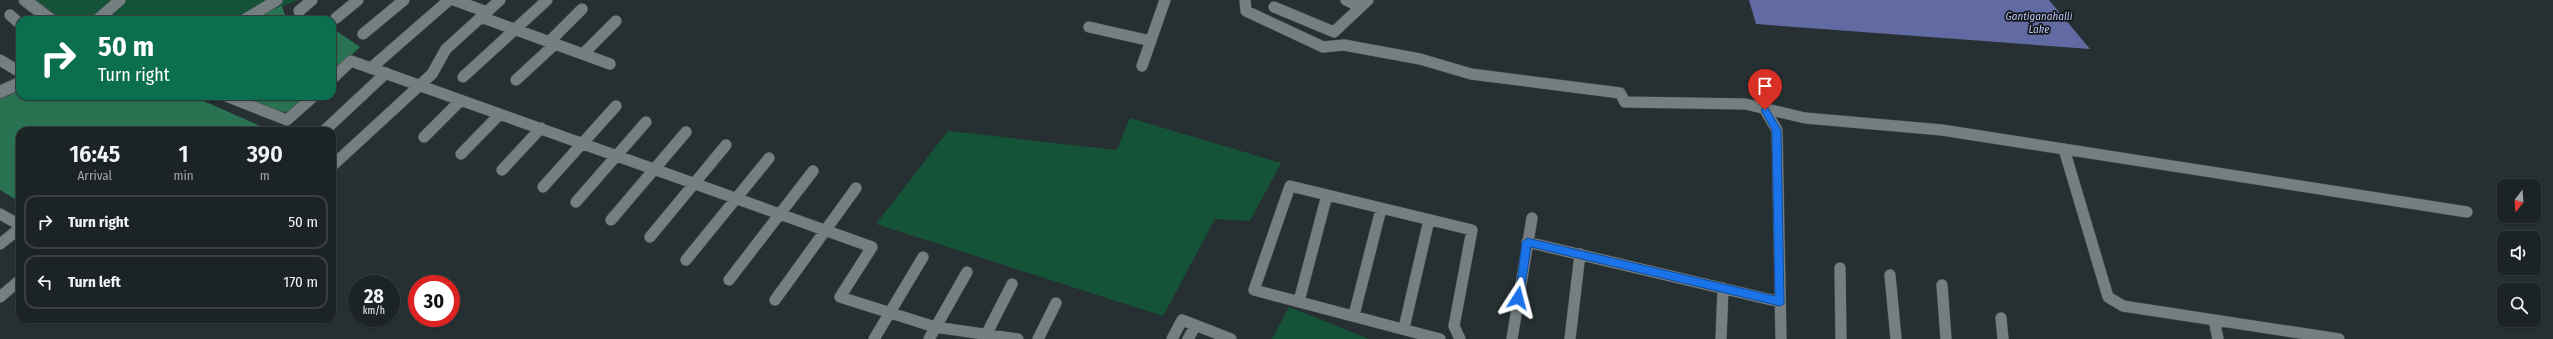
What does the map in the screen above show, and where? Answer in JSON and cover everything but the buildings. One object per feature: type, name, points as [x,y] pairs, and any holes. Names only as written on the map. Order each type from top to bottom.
[{"type":"street","points":[[25,0],[46,16]]},
{"type":"street","points":[[102,16],[120,0]]},
{"type":"street","points":[[251,16],[277,0]]},
{"type":"street","points":[[299,11],[312,0]]},
{"type":"street","points":[[336,18],[358,0]]},
{"type":"street","points":[[363,34],[404,0]]},
{"type":"street","points":[[371,68],[448,0]]},
{"type":"street","points":[[454,0],[515,29],[610,64]]},
{"type":"street","points":[[336,162],[432,74],[446,49],[500,0]]},
{"type":"street","points":[[463,77],[547,0]]},
{"type":"street","points":[[1142,66],[1165,0]]},
{"type":"street","points":[[1245,0],[1246,11],[1323,47],[1344,45],[1420,59],[1471,74],[1620,93],[1625,102],[1701,105],[1745,104],[1758,106],[1765,110],[1805,118],[1962,133],[2467,212]]},
{"type":"street","points":[[1346,0],[1360,8]]},
{"type":"street","points":[[1274,7],[1334,32],[1368,0]]},
{"type":"street","points":[[516,80],[582,9]]},
{"type":"street","points":[[10,15],[16,20]]},
{"type":"street","points":[[583,54],[616,21]]},
{"type":"street","points":[[1089,27],[1151,41]]},
{"type":"street","points":[[0,60],[16,70]]},
{"type":"street","points":[[336,75],[351,61],[872,247],[840,297],[935,328],[1018,339]]},
{"type":"street","points":[[328,127],[386,73]]},
{"type":"street","points":[[0,92],[16,85]]},
{"type":"street","points":[[236,100],[287,120],[310,100]]},
{"type":"street","points":[[424,137],[461,100]]},
{"type":"street","points":[[543,187],[616,106]]},
{"type":"street","points":[[1765,110],[1776,130],[1781,339]]},
{"type":"street","points":[[461,154],[500,114]]},
{"type":"street","points":[[576,202],[646,122]]},
{"type":"street","points":[[502,170],[541,128]]},
{"type":"street","points":[[611,220],[686,132]]},
{"type":"street","points":[[650,237],[726,144]]},
{"type":"street","points":[[2064,149],[2108,297],[2123,306],[2339,339]]},
{"type":"street","points":[[686,260],[768,158]]},
{"type":"street","points":[[729,280],[813,171]]},
{"type":"street","points":[[1440,339],[1404,328],[1363,320],[1354,315],[1254,290],[1290,186],[1472,230],[1454,326],[1460,339]]},
{"type":"street","points":[[775,300],[856,188]]},
{"type":"street","points":[[1299,302],[1327,195]]},
{"type":"street","points":[[1354,315],[1381,209]]},
{"type":"street","points":[[0,214],[16,223]]},
{"type":"street","points":[[1512,339],[1532,218]]},
{"type":"street","points":[[1404,328],[1429,220]]},
{"type":"street","points":[[0,244],[16,231]]},
{"type":"street","points":[[1527,242],[1780,302]]},
{"type":"street","points":[[1570,339],[1580,254]]},
{"type":"street","points":[[874,339],[923,257]]},
{"type":"street","points":[[1840,268],[1841,339]]},
{"type":"street","points":[[929,339],[967,272]]},
{"type":"street","points":[[1890,275],[1896,339]]},
{"type":"street","points":[[0,297],[16,283]]},
{"type":"street","points":[[986,335],[1012,284]]},
{"type":"street","points":[[1942,285],[1946,339]]},
{"type":"street","points":[[1721,339],[1723,288]]},
{"type":"street","points":[[1038,339],[1056,303]]},
{"type":"street","points":[[2001,318],[2003,339]]},
{"type":"street","points":[[1172,339],[1182,320],[1231,339]]},
{"type":"street","points":[[2214,320],[2218,339]]},
{"type":"street","points":[[1188,339],[1196,326]]},
{"type":"green space","points":[[32,0],[299,0],[257,16],[52,16]]},
{"type":"green space","points":[[282,6],[285,15],[289,16],[256,16]]},
{"type":"green space","points":[[336,31],[360,47],[336,70]]},
{"type":"green space","points":[[16,90],[16,100],[201,100],[263,127],[16,127],[16,200],[0,190],[0,98]]},
{"type":"green space","points":[[244,100],[305,100],[291,114]]},
{"type":"green space","points":[[1130,118],[1281,163],[1250,221],[1215,219],[1163,316],[876,224],[948,131],[1117,150]]},
{"type":"green space","points":[[1289,307],[1369,339],[1272,339]]},
{"type":"water","name":"Gantiganahalli Lake","points":[[1749,0],[2049,0],[2090,49],[1756,24]]},
{"type":"route","points":[[1518,298],[1527,242],[1780,302],[1776,130],[1765,110]]}]
